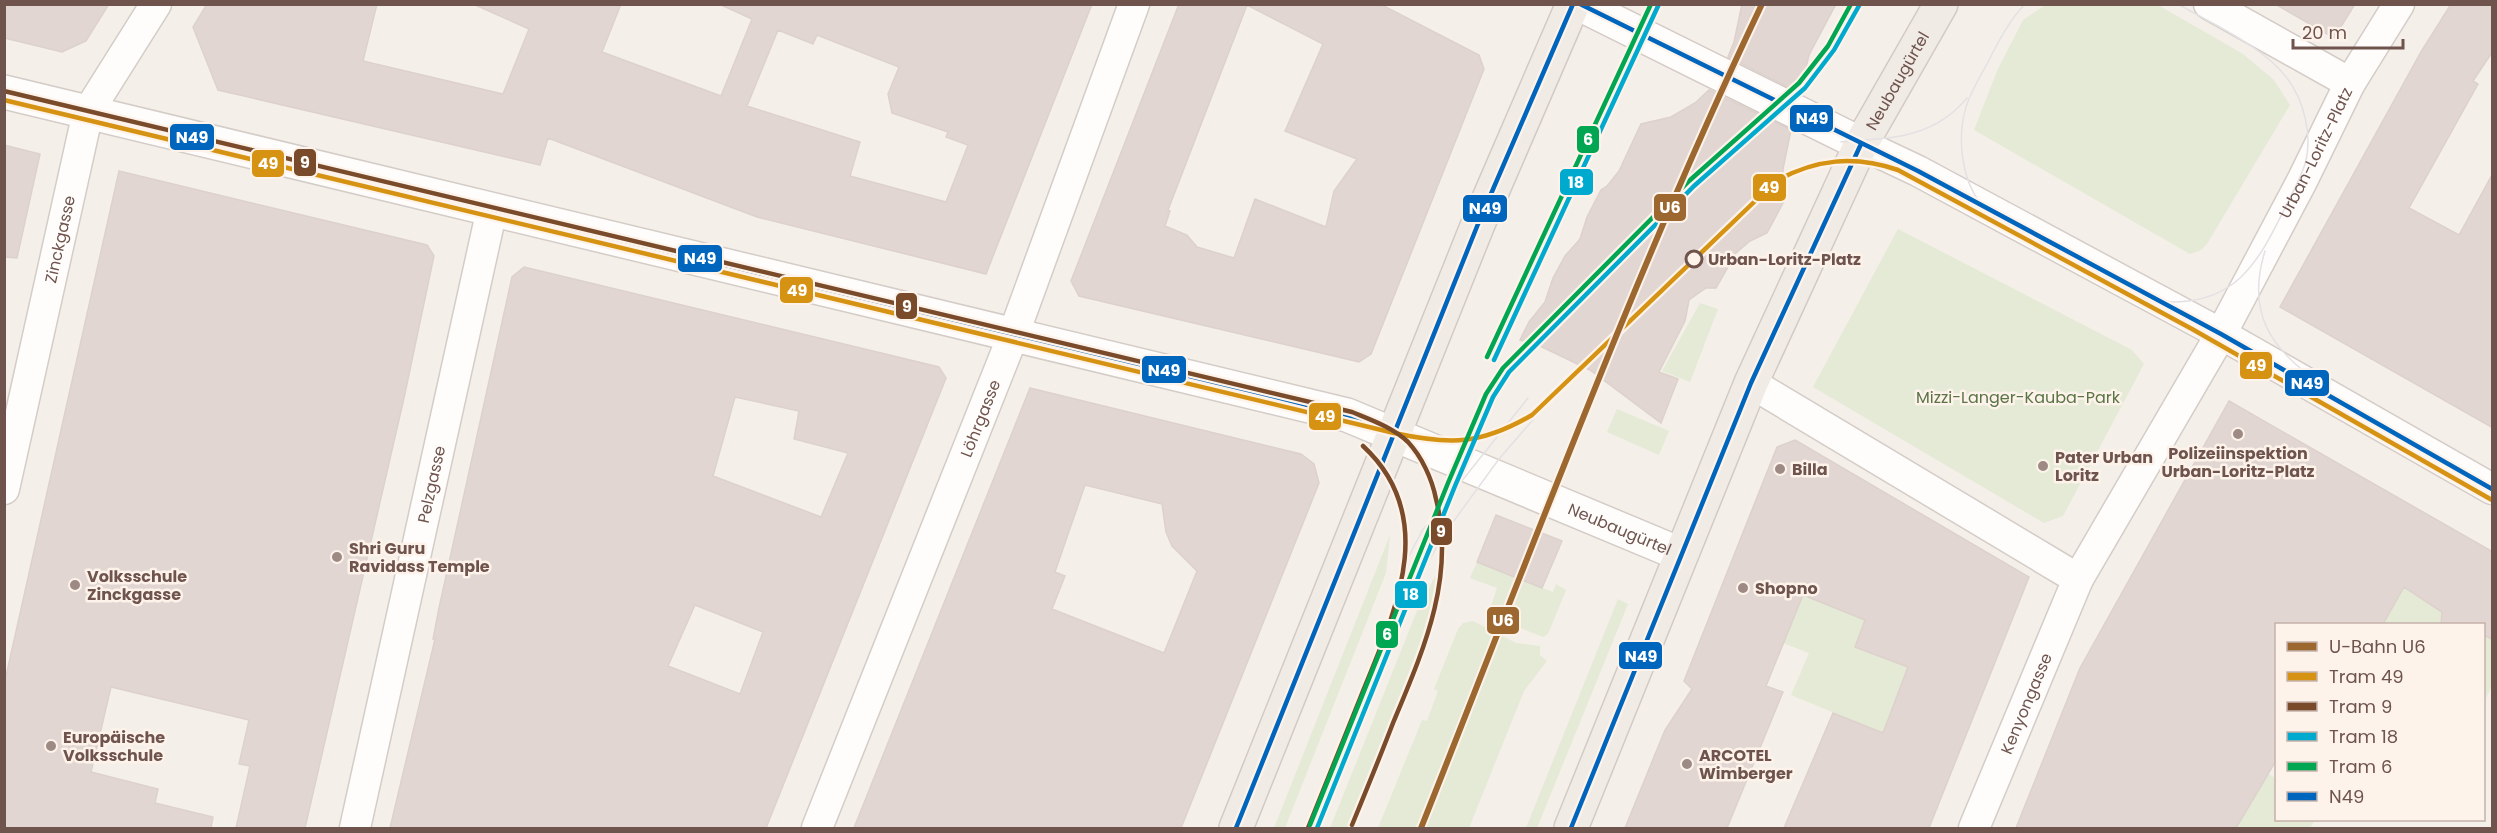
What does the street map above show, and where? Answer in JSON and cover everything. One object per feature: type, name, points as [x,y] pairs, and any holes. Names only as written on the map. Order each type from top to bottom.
[{"type":"main road","points":[[1236,828],[1478,224],[1573,4]]},
{"type":"main road","name":"Neubaugürtel","points":[[1571,828],[1751,383],[1861,144],[1941,4]]},
{"type":"street","name":"Zinckgasse","points":[[4,489],[88,112],[156,4]]},
{"type":"street","name":"Löhrgasse","points":[[817,828],[1014,333],[1134,4]]},
{"type":"street","points":[[1579,4],[1918,171],[2221,334],[2493,489]]},
{"type":"street","name":"Urban-Loritz-Platz","points":[[2078,579],[2221,334],[2302,181],[2350,83],[2209,4]]},
{"type":"street","points":[[2350,83],[2399,4]]},
{"type":"street","name":"Neubaugürtel","points":[[4,92],[1014,333],[1347,415],[1680,554]]},
{"type":"street","name":"Pelzgasse","points":[[355,828],[492,209]]},
{"type":"street","points":[[1751,383],[2078,579]]},
{"type":"street","name":"Kenyongasse","points":[[1974,828],[2078,579]]},
{"type":"green space","points":[[2045,5],[2158,5],[2243,54],[2274,80],[2290,105],[2207,244],[2201,250],[2190,254],[1974,130],[1997,71],[2023,20]]},
{"type":"green space","name":"Mizzi-Langer-Kauba-Park","points":[[1898,229],[2132,350],[2144,364],[2063,516],[2044,523],[1813,387]]},
{"type":"green space","points":[[1700,303],[1718,309],[1690,382],[1662,371]]},
{"type":"green space","points":[[1617,409],[1669,431],[1659,455],[1607,432]]},
{"type":"green space","points":[[1390,535],[1386,573],[1285,828],[1274,828]]},
{"type":"green space","points":[[1477,562],[1553,592],[1556,584],[1566,590],[1548,634],[1543,637],[1488,615],[1497,588],[1470,578]]},
{"type":"green space","points":[[1436,575],[1442,576],[1438,605],[1351,828],[1330,828],[1419,606]]},
{"type":"green space","points":[[2407,582],[2448,607],[2443,623],[2384,623]]},
{"type":"green space","points":[[1800,594],[1830,606],[1868,613],[1855,647],[1908,667],[1890,736],[1791,695],[1809,653],[1783,643]]},
{"type":"green space","points":[[1618,599],[1628,604],[1537,828],[1526,828]]},
{"type":"green space","points":[[1473,621],[1516,643],[1540,646],[1540,655],[1547,661],[1524,691],[1469,828],[1378,828],[1422,720],[1427,721],[1438,691],[1434,689],[1458,629],[1463,623]]},
{"type":"green space","points":[[2485,636],[2492,640],[2492,686],[2485,700]]},
{"type":"green space","points":[[2268,774],[2275,778],[2275,821],[2314,821],[2310,828],[2236,828]]},
{"type":"building","points":[[4,4],[109,4],[86,41],[62,52],[4,38]]},
{"type":"building","points":[[207,4],[377,4],[363,61],[503,94],[529,29],[473,4],[621,4],[602,52],[721,96],[752,19],[719,4],[1092,4],[986,274],[757,217],[548,138],[540,165],[218,90],[193,27]],"holes":[[[778,30],[813,44],[817,35],[899,67],[888,94],[892,113],[948,132],[946,137],[968,145],[946,202],[850,176],[860,142],[747,106]]]},
{"type":"building","points":[[1179,4],[1380,4],[1479,55],[1484,69],[1371,354],[1359,362],[1079,296],[1071,281]],"holes":[[[1247,5],[1323,44],[1285,131],[1357,159],[1334,191],[1326,227],[1255,199],[1234,258],[1197,247],[1187,235],[1165,226],[1170,211],[1168,210]]]},
{"type":"building","points":[[1742,4],[1836,4],[1809,55],[1800,93],[1728,57],[1734,42]]},
{"type":"building","points":[[2275,4],[2355,4],[2334,38]]},
{"type":"building","points":[[2451,4],[2493,4],[2493,51],[2473,81],[2478,84],[2409,208],[2459,235],[2493,173],[2493,428],[2280,307],[2421,52]]},
{"type":"building","name":"Urban-Loritz-Platz","points":[[1709,90],[1791,130],[1783,169],[1784,201],[1767,233],[1750,241],[1736,253],[1716,288],[1706,288],[1689,300],[1685,321],[1659,372],[1678,379],[1661,423],[1590,370],[1540,346],[1520,340],[1529,322],[1545,302],[1553,278],[1565,256],[1580,239],[1587,217],[1601,190],[1619,171],[1641,124],[1671,117],[1695,103]]},
{"type":"building","points":[[4,145],[40,154],[17,258],[4,257]]},
{"type":"building","points":[[119,171],[427,245],[434,256],[404,398],[305,828],[236,828],[250,766],[239,764],[249,720],[111,687],[91,772],[158,789],[155,803],[213,817],[211,828],[4,828],[4,685]]},
{"type":"building","points":[[524,267],[939,367],[946,378],[766,828],[390,828],[435,639],[433,639],[439,608],[512,277]],"holes":[[[735,397],[799,411],[794,439],[848,453],[821,517],[713,476]],[[695,605],[763,632],[740,694],[668,666]]]},
{"type":"building","points":[[1030,388],[1301,454],[1314,464],[1319,483],[1181,828],[854,828]],"holes":[[[1085,485],[1162,504],[1166,532],[1172,546],[1197,571],[1164,653],[1052,609],[1065,576],[1055,572]]]},
{"type":"building","points":[[2229,401],[2493,552],[2493,640],[2485,636],[2485,623],[2441,623],[2442,612],[2404,587],[2384,623],[2275,623],[2275,762],[2236,828],[2016,828],[2080,668]]},
{"type":"building","points":[[1795,440],[2029,577],[1929,828],[1784,828],[1833,713],[1883,733],[1908,667],[1855,647],[1865,620],[1803,595],[1766,686],[1783,692],[1727,828],[1625,828],[1665,730],[1692,689],[1684,681],[1777,447]]},
{"type":"building","points":[[1496,515],[1562,541],[1542,588],[1477,562]]},
{"type":"tram line","name":"6","points":[[1487,357],[1651,4]]},
{"type":"tram line","name":"18","points":[[1494,360],[1659,4]]},
{"type":"tram line","name":"6","points":[[1310,825],[1448,483],[1486,394],[1503,368],[1689,181],[1799,83],[1828,46],[1851,4]]},
{"type":"tram line","points":[[1844,32],[1854,4]]},
{"type":"tram line","name":"18","points":[[1317,828],[1455,486],[1493,397],[1509,372],[1694,186],[1805,88],[1834,50],[1860,4]]},
{"type":"tram line","points":[[2020,236],[1990,213],[1974,194],[1965,170],[1962,131],[1966,107],[1973,90],[2004,32],[2025,4]]},
{"type":"tram line","points":[[2116,288],[2147,299],[2180,302],[2196,300],[2226,288],[2247,271],[2265,246],[2305,164],[2308,142],[2305,119],[2298,97],[2287,78],[2277,66],[2251,46],[2178,4]]},
{"type":"tram line","name":"9","points":[[4,91],[1352,412],[1388,428],[1408,442],[1422,461],[1429,476],[1441,528],[1442,557],[1439,586],[1425,641],[1352,825]]},
{"type":"tram line","points":[[1841,142],[1893,137],[1925,129],[1940,122],[1967,98]]},
{"type":"tram line","name":"49","points":[[4,100],[1394,433],[1449,440],[1481,437],[1514,425],[1532,415],[1776,181],[1821,164],[1866,162],[1898,170],[2192,329],[2492,500]]},
{"type":"tram line","points":[[2265,251],[2260,273],[2259,293],[2261,311],[2267,327],[2288,357],[2320,383]]},
{"type":"tram line","points":[[1408,558],[1422,531],[1528,398]]},
{"type":"tram line","points":[[1417,581],[1445,533],[1499,459],[1550,400]]},
{"type":"tram line","name":"9","points":[[1308,828],[1386,632],[1397,600],[1404,567],[1405,535],[1400,504],[1387,474],[1363,446]]},
{"type":"metro line","name":"U6","points":[[1421,828],[1627,310],[1670,207],[1762,4]]},
{"type":"transit line","name":"N49","points":[[1236,828],[1478,224],[1573,4]]},
{"type":"transit line","name":"N49","points":[[1580,4],[1918,171],[2221,334],[2492,489]]},
{"type":"transit line","name":"N49","points":[[4,92],[1252,391],[1347,415],[1393,434]]},
{"type":"transit line","name":"N49","points":[[1571,828],[1751,383],[1861,144]]},
{"type":"place","name":"Urban-Loritz-Platz","points":[[1694,259]]},
{"type":"place","name":"Polizeiinspektion Urban-Loritz-Platz","points":[[2238,434]]},
{"type":"place","name":"Pater Urban Loritz","points":[[2043,466]]},
{"type":"place","name":"Billa","points":[[1780,469]]},
{"type":"place","name":"Shri Guru Ravidass Temple","points":[[337,557]]},
{"type":"place","name":"Volksschule Zinckgasse","points":[[75,585]]},
{"type":"place","name":"Shopno","points":[[1743,588]]},
{"type":"place","name":"Europäische Volksschule","points":[[51,746]]},
{"type":"place","name":"ARCOTEL Wimberger","points":[[1687,764]]}]
